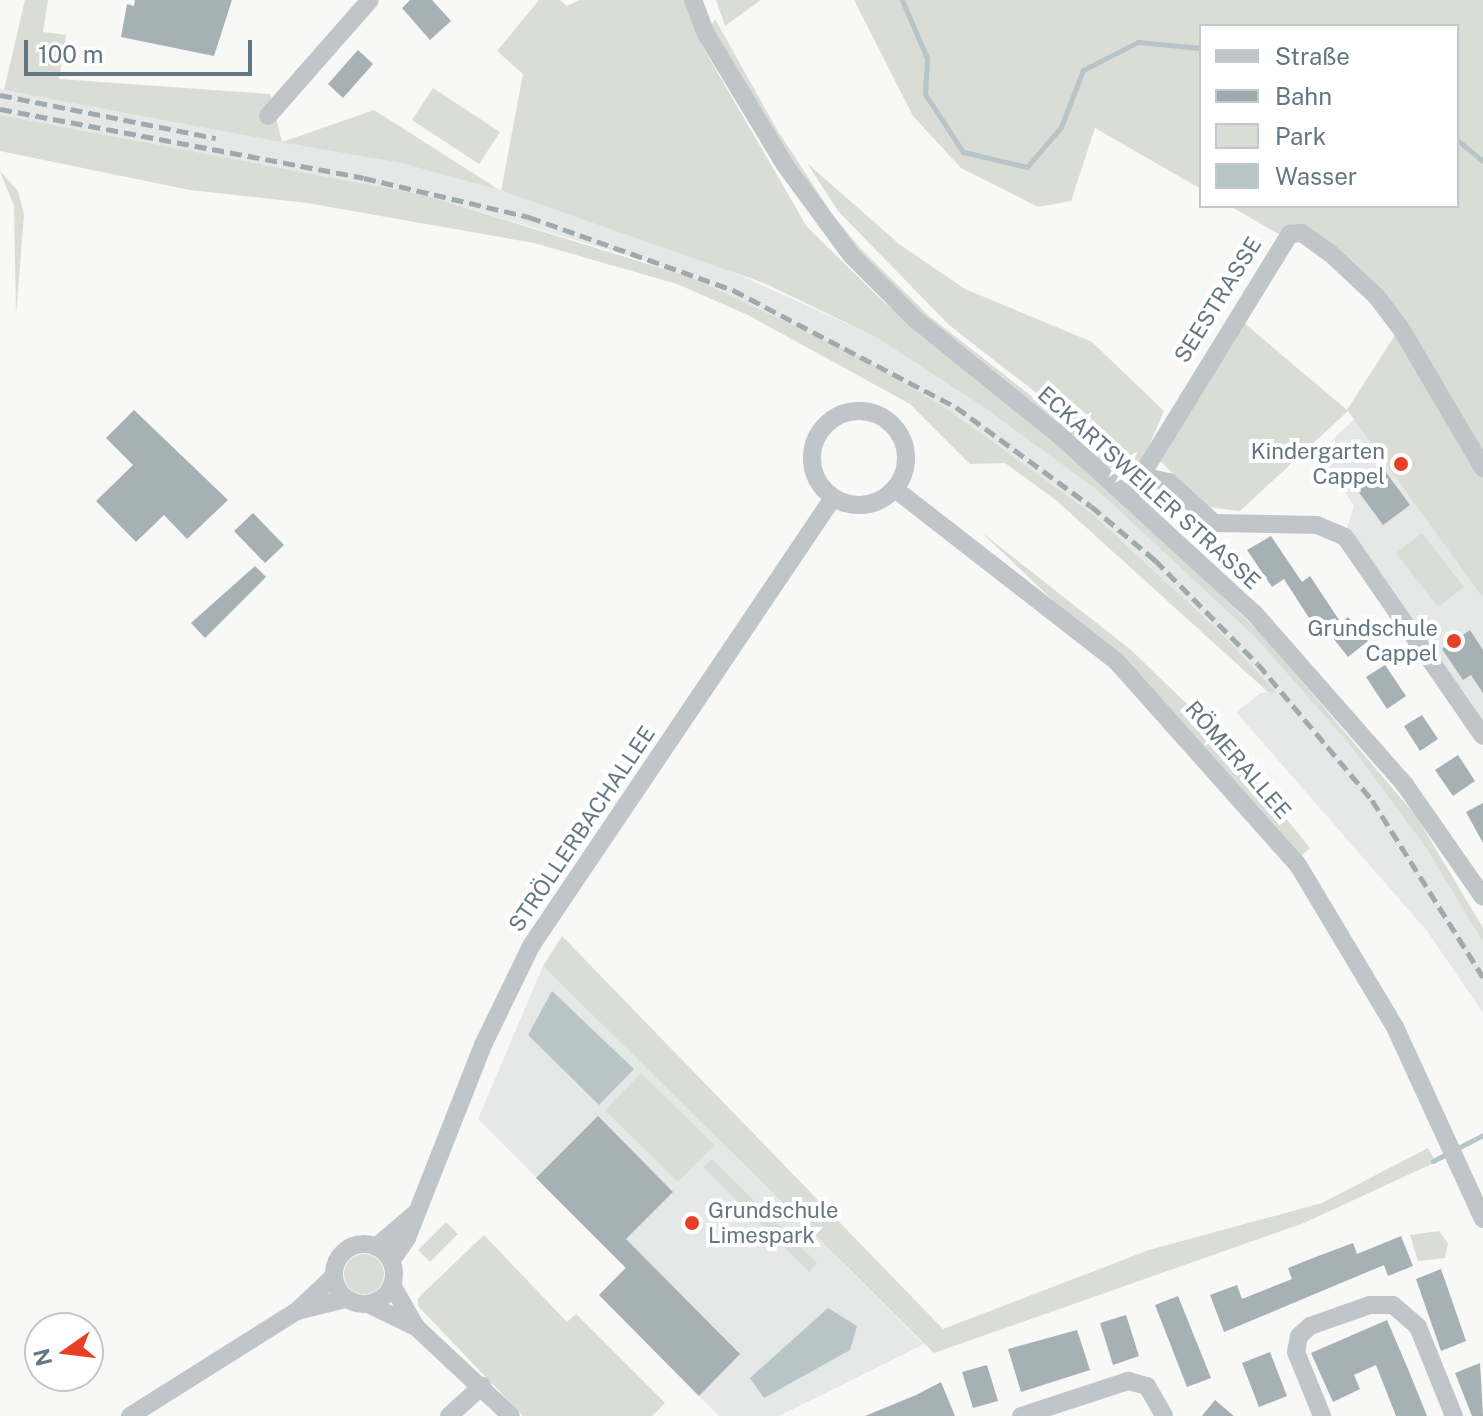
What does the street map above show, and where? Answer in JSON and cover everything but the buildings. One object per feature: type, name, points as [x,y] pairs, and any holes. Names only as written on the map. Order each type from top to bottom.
[{"type":"street","points":[[268,116],[370,0]]},
{"type":"street","name":"ECKARTSWEILER STRASSE","points":[[693,0],[719,56],[817,213],[915,319],[1128,497],[1254,613],[1405,785],[1483,897]]},
{"type":"street","name":"SEESTRASSE","points":[[1128,497],[1283,241],[1302,233],[1357,276],[1400,327],[1483,468]]},
{"type":"street","points":[[856,410],[886,418],[905,444],[905,468],[895,489],[871,504],[833,498],[817,480],[812,449],[827,422],[856,410]]},
{"type":"street","points":[[1142,476],[1169,482],[1214,523],[1317,525],[1345,537],[1483,736]]},
{"type":"street","name":"RÖMERALLEE","points":[[895,489],[1117,662],[1298,865],[1395,1027],[1483,1219]]},
{"type":"street","name":"STRÖLLERBACHALLEE","points":[[391,1261],[417,1212],[483,1045],[531,946],[833,498]]},
{"type":"street","name":"STRÖLLERBACHALLEE","points":[[376,1247],[417,1212]]},
{"type":"street","points":[[130,1416],[297,1311],[333,1277],[344,1250],[363,1244],[376,1247],[391,1261],[392,1285],[416,1327]]},
{"type":"street","points":[[333,1277],[346,1299]]},
{"type":"street","points":[[370,1305],[392,1285]]},
{"type":"street","points":[[297,1311],[346,1299],[370,1305],[416,1327],[511,1416]]},
{"type":"street","points":[[1322,1416],[1296,1352],[1299,1336],[1310,1326],[1370,1305],[1393,1305],[1418,1327],[1454,1416]]},
{"type":"street","points":[[1021,1416],[1128,1381],[1147,1386],[1164,1416]]},
{"type":"street","points":[[449,1416],[482,1386]]},
{"type":"shaded area","points":[[0,89],[401,163],[502,191],[704,259],[874,336],[985,408],[1098,491],[1256,638],[1350,745],[1426,848],[1483,942],[1483,1013],[1427,931],[1236,712],[1261,693],[1276,692],[1222,634],[1094,515],[946,408],[857,355],[652,263],[424,195],[0,115]]},
{"type":"shaded area","points":[[1412,363],[1483,476],[1483,724],[1347,528],[1354,506],[1320,452]]},
{"type":"shaded area","name":"Grundschule Limespark","points":[[543,966],[924,1344],[779,1416],[719,1416],[599,1295],[625,1267],[478,1119]]},
{"type":"green space","points":[[25,0],[48,0],[43,32],[66,35],[59,79],[270,94],[282,142],[374,110],[500,191],[401,163],[281,142],[4,90]]},
{"type":"green space","points":[[539,0],[560,0],[567,6],[580,0],[687,0],[701,44],[807,227],[885,303],[1099,477],[1264,637],[1416,816],[1483,928],[1483,942],[1426,848],[1350,745],[1256,638],[1098,491],[985,408],[874,336],[764,283],[501,191],[523,74],[497,51]]},
{"type":"green space","points":[[716,0],[761,0],[725,26]]},
{"type":"green space","points":[[854,0],[1483,0],[1483,461],[1404,323],[1301,224],[1282,236],[1233,208],[1459,208],[1459,24],[1199,24],[1199,188],[1095,128],[1071,201],[1038,207],[961,168],[913,116]]},
{"type":"green space","points":[[715,19],[776,128],[832,214],[861,249],[929,316],[1130,473],[1107,468],[976,363],[860,257],[805,185],[711,26]]},
{"type":"green space","points":[[433,88],[500,132],[479,164],[412,120]]},
{"type":"green space","points":[[0,115],[424,195],[690,277],[857,355],[946,408],[1094,515],[1222,634],[1277,693],[1268,692],[1057,501],[1005,463],[970,464],[910,404],[748,315],[677,284],[534,243],[307,203],[190,190],[0,151]]},
{"type":"green space","points":[[807,163],[899,244],[965,289],[1092,342],[1164,411],[1140,466],[1093,437],[949,325],[838,211]]},
{"type":"green space","points":[[0,171],[18,191],[24,214],[16,315],[14,206]]},
{"type":"green space","points":[[1237,317],[1347,410],[1397,332],[1483,473],[1483,598],[1348,411],[1240,511],[1207,507],[1153,454]]},
{"type":"green space","points":[[981,532],[1131,650],[1218,734],[1310,848],[1299,858],[1146,689]]},
{"type":"green space","points":[[1422,533],[1464,587],[1438,607],[1396,553]]},
{"type":"green space","points":[[562,936],[943,1329],[1149,1250],[1322,1203],[1428,1148],[1436,1162],[1304,1223],[934,1353],[543,966]]},
{"type":"green space","points":[[641,1073],[714,1145],[678,1182],[605,1110]]},
{"type":"green space","points":[[712,1159],[817,1263],[809,1272],[703,1167]]},
{"type":"green space","points":[[446,1222],[458,1234],[430,1262],[418,1250]]},
{"type":"green space","points":[[1439,1231],[1448,1243],[1445,1258],[1418,1261],[1410,1235]]},
{"type":"green space","points":[[484,1235],[567,1322],[576,1314],[665,1403],[652,1416],[523,1416],[418,1306],[418,1298]]},
{"type":"green space","points":[[364,1254],[378,1260],[384,1274],[378,1288],[364,1294],[350,1288],[344,1274],[350,1260]]},
{"type":"water","points":[[552,991],[634,1069],[599,1105],[528,1035]]},
{"type":"water","points":[[828,1308],[857,1326],[850,1350],[764,1398],[750,1378]]},
{"type":"waterway","points":[[902,0],[927,58],[925,94],[963,152],[1027,167],[1061,127],[1083,70],[1138,42],[1199,48]]},
{"type":"waterway","points":[[1459,142],[1483,161]]},
{"type":"waterway","points":[[1433,1161],[1483,1135]]},
{"type":"railway","points":[[0,95],[216,138]]},
{"type":"railway","points":[[0,109],[364,178],[529,217],[733,290],[956,407],[1091,506],[1155,560],[1258,664],[1372,800],[1483,977]]},
{"type":"place","name":"Kindergarten Cappel","points":[[1401,464]]},
{"type":"place","name":"Grundschule Cappel","points":[[1454,641]]},
{"type":"place","name":"Grundschule Limespark","points":[[692,1223]]}]
